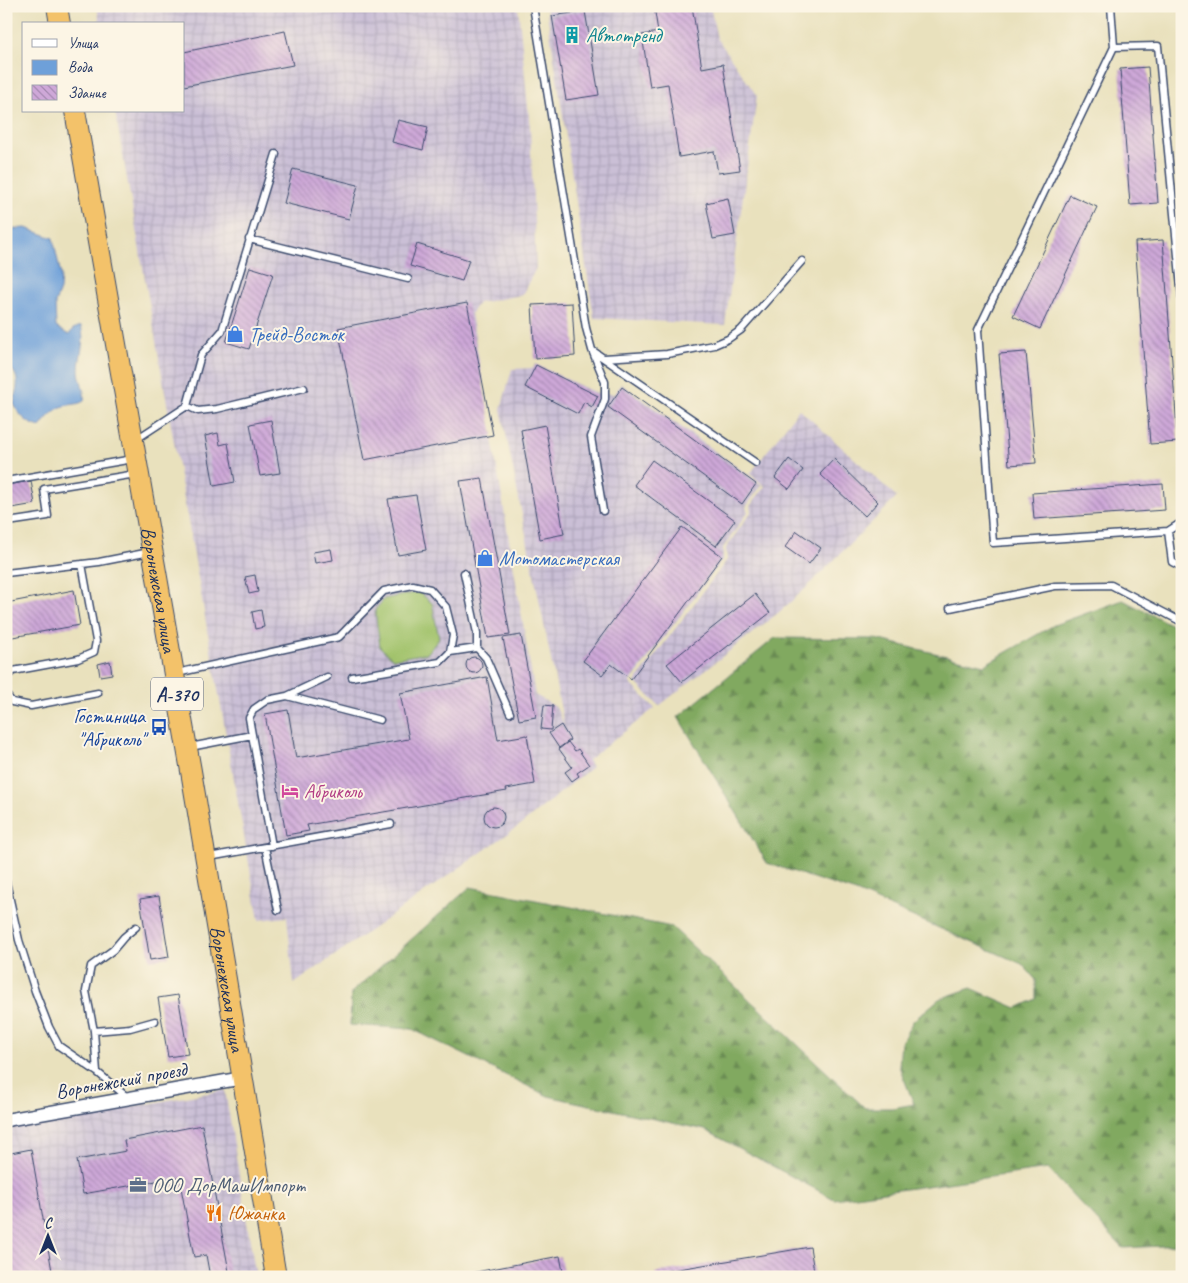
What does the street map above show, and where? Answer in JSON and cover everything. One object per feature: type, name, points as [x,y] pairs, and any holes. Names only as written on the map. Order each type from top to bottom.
[{"type":"highway","points":[[57,6],[60,22]]},
{"type":"highway","name":"Воронежская улица","points":[[75,112],[206,858],[276,1277]]},
{"type":"street","name":"Воронежский проезд","points":[[6,1120],[243,1078]]},
{"type":"lane","points":[[533,6],[586,328],[592,350],[605,382],[605,399],[591,437],[603,511]]},
{"type":"lane","points":[[1111,6],[1114,47],[978,330],[993,543],[1168,530],[1182,522]]},
{"type":"lane","points":[[1114,47],[1158,46],[1182,298]]},
{"type":"lane","points":[[6,514],[8,522],[48,516],[44,489],[135,458],[187,406],[201,354],[222,331],[276,154]]},
{"type":"lane","points":[[249,239],[408,279]]},
{"type":"lane","points":[[604,358],[667,354],[714,345],[728,339],[742,330],[802,261]]},
{"type":"lane","points":[[592,350],[756,463]]},
{"type":"lane","points":[[187,406],[198,411],[217,409],[304,388]]},
{"type":"lane","points":[[6,481],[135,458]]},
{"type":"lane","points":[[1168,530],[1172,562],[1182,567]]},
{"type":"lane","points":[[6,573],[82,564],[151,552]]},
{"type":"lane","points":[[6,677],[13,671],[78,659],[94,652],[96,641],[82,564]]},
{"type":"lane","points":[[464,573],[477,633],[477,648],[486,658],[510,713]]},
{"type":"lane","points":[[173,674],[338,637],[384,591],[413,585],[430,589],[446,607],[453,634],[450,652],[440,662],[352,678]]},
{"type":"lane","points":[[950,608],[1056,586],[1111,585],[1182,622]]},
{"type":"lane","points":[[450,652],[477,648]]},
{"type":"lane","points":[[278,910],[249,718],[254,709],[267,700],[287,696],[327,677]]},
{"type":"lane","points":[[6,695],[12,702],[31,706],[98,692]]},
{"type":"lane","points":[[287,696],[380,720]]},
{"type":"lane","points":[[186,747],[252,735]]},
{"type":"lane","points":[[206,858],[391,824]]},
{"type":"lane","points":[[6,882],[19,940],[35,991],[49,1027],[59,1046],[97,1072],[128,1098]]},
{"type":"lane","points":[[97,1072],[94,1032],[86,991],[91,966],[113,950],[124,936],[136,927]]},
{"type":"lane","points":[[94,1032],[130,1028],[154,1021]]},
{"type":"shaded area","points":[[97,6],[518,6],[530,127],[536,268],[522,295],[478,303],[471,313],[535,695],[556,707],[564,725],[501,409],[512,369],[533,368],[535,364],[596,393],[615,394],[621,384],[762,485],[746,507],[748,512],[723,548],[723,559],[630,683],[655,708],[588,760],[592,767],[523,823],[294,984],[287,917],[259,920],[115,112],[185,112],[185,22],[100,22]]},
{"type":"shaded area","points":[[546,6],[710,6],[717,38],[757,96],[725,325],[594,318]]},
{"type":"shaded area","points":[[799,409],[897,497],[805,589],[778,613],[659,706],[635,682],[727,560],[726,548],[751,512],[750,506],[765,486],[750,474]]},
{"type":"shaded area","points":[[225,1090],[256,1277],[6,1277],[6,1129]]},
{"type":"green space","points":[[419,592],[432,603],[439,638],[428,653],[393,659],[380,647],[375,610],[384,599]]},
{"type":"green space","points":[[1123,600],[1182,630],[1182,1245],[1123,1248],[1048,1169],[834,1199],[705,1130],[548,1096],[412,1029],[350,1025],[351,993],[470,887],[672,927],[865,1108],[892,1108],[914,1104],[899,1066],[901,1043],[913,1021],[939,999],[971,988],[1017,1008],[1036,999],[1036,980],[1022,964],[856,892],[767,863],[678,717],[775,638],[876,639],[984,665],[1054,625]]},
{"type":"water","points":[[6,225],[10,229],[26,228],[53,238],[61,275],[60,290],[55,303],[56,327],[69,335],[73,329],[81,326],[83,343],[79,370],[84,401],[57,409],[40,427],[27,421],[16,408],[14,404],[17,387],[16,377],[11,368],[6,364]]},
{"type":"building","points":[[654,6],[692,6],[702,68],[723,64],[740,170],[718,173],[714,151],[679,157],[668,84],[650,87],[642,35],[658,32]]},
{"type":"building","points":[[585,11],[599,95],[566,100],[552,16]]},
{"type":"building","points":[[285,31],[293,65],[185,86],[185,52]]},
{"type":"building","points":[[1148,67],[1158,203],[1130,205],[1120,69]]},
{"type":"building","points":[[398,120],[428,127],[423,150],[392,142]]},
{"type":"building","points":[[293,169],[358,185],[349,219],[284,203]]},
{"type":"building","points":[[1070,195],[1097,207],[1040,329],[1013,316]]},
{"type":"building","points":[[728,198],[735,235],[713,239],[706,203]]},
{"type":"building","points":[[1163,240],[1178,442],[1150,444],[1135,242]]},
{"type":"building","points":[[417,244],[469,260],[462,281],[410,266]]},
{"type":"building","points":[[250,267],[273,274],[249,349],[226,342]]},
{"type":"building","points":[[467,303],[493,435],[364,460],[338,328]]},
{"type":"building","points":[[572,303],[575,356],[535,359],[532,305]]},
{"type":"building","points":[[1026,352],[1036,463],[1009,465],[999,354]]},
{"type":"building","points":[[536,365],[598,396],[592,407],[584,402],[578,414],[525,387]]},
{"type":"building","points":[[622,387],[756,484],[742,504],[608,407]]},
{"type":"building","points":[[271,420],[280,473],[260,476],[250,424]]},
{"type":"building","points":[[545,425],[564,534],[540,539],[521,430]]},
{"type":"building","points":[[218,433],[220,445],[228,443],[235,482],[214,486],[205,436]]},
{"type":"building","points":[[789,459],[803,470],[789,489],[775,478]]},
{"type":"building","points":[[834,459],[878,502],[865,516],[820,474]]},
{"type":"building","points":[[652,460],[735,520],[716,546],[634,485]]},
{"type":"building","name":"Мотомастерская","points":[[482,478],[510,635],[488,638],[460,481]]},
{"type":"building","points":[[31,481],[35,504],[6,509],[6,485]]},
{"type":"building","points":[[1163,484],[1165,510],[1034,519],[1032,493]]},
{"type":"building","points":[[416,495],[426,550],[398,555],[388,499]]},
{"type":"building","points":[[682,527],[722,556],[631,679],[611,664],[602,675],[583,661]]},
{"type":"building","points":[[797,531],[821,548],[809,564],[785,547]]},
{"type":"building","points":[[331,549],[333,560],[315,563],[313,552]]},
{"type":"building","points":[[255,575],[258,592],[249,594],[245,577]]},
{"type":"building","points":[[74,590],[80,625],[7,638],[6,603]]},
{"type":"building","points":[[755,594],[770,613],[682,682],[667,664]]},
{"type":"building","points":[[261,610],[264,627],[255,629],[252,612]]},
{"type":"building","points":[[521,635],[536,717],[519,720],[503,638]]},
{"type":"building","points":[[474,657],[482,665],[474,673],[466,665]]},
{"type":"building","points":[[110,661],[112,674],[100,676],[98,664]]},
{"type":"building","points":[[487,677],[498,740],[527,735],[535,784],[506,789],[507,791],[307,825],[309,831],[286,835],[265,714],[288,710],[296,758],[409,739],[400,693]]},
{"type":"building","points":[[544,705],[553,706],[551,730],[541,729]]},
{"type":"building","points":[[561,725],[570,740],[559,748],[549,733]]},
{"type":"building","points":[[568,742],[575,751],[578,749],[589,765],[577,773],[579,776],[572,781],[565,772],[572,767],[559,749]]},
{"type":"building","points":[[494,807],[501,810],[504,817],[501,824],[494,827],[487,824],[484,817],[487,810]]},
{"type":"building","points":[[159,896],[169,957],[150,960],[140,899]]},
{"type":"building","points":[[178,995],[188,1054],[168,1057],[158,998]]},
{"type":"building","points":[[202,1125],[230,1277],[210,1277],[206,1255],[194,1257],[179,1177],[83,1194],[77,1160],[126,1151],[124,1140]]},
{"type":"building","points":[[31,1149],[53,1277],[6,1277],[6,1154]]},
{"type":"building","points":[[810,1247],[815,1277],[656,1277],[655,1273]]},
{"type":"building","points":[[560,1256],[564,1277],[455,1277],[455,1276]]},
{"type":"place","name":"Автотренд","points":[[572,35]]},
{"type":"place","name":"Трейд-Восток","points":[[235,334]]},
{"type":"place","name":"Мотомастерская","points":[[485,558]]},
{"type":"place","name":"Гостиница \"Абриколь\"","points":[[159,727]]},
{"type":"place","name":"Абриколь","points":[[290,791]]},
{"type":"place","name":"ООО ДорМашИмпорт","points":[[138,1185]]},
{"type":"place","name":"Южанка","points":[[214,1213]]}]
